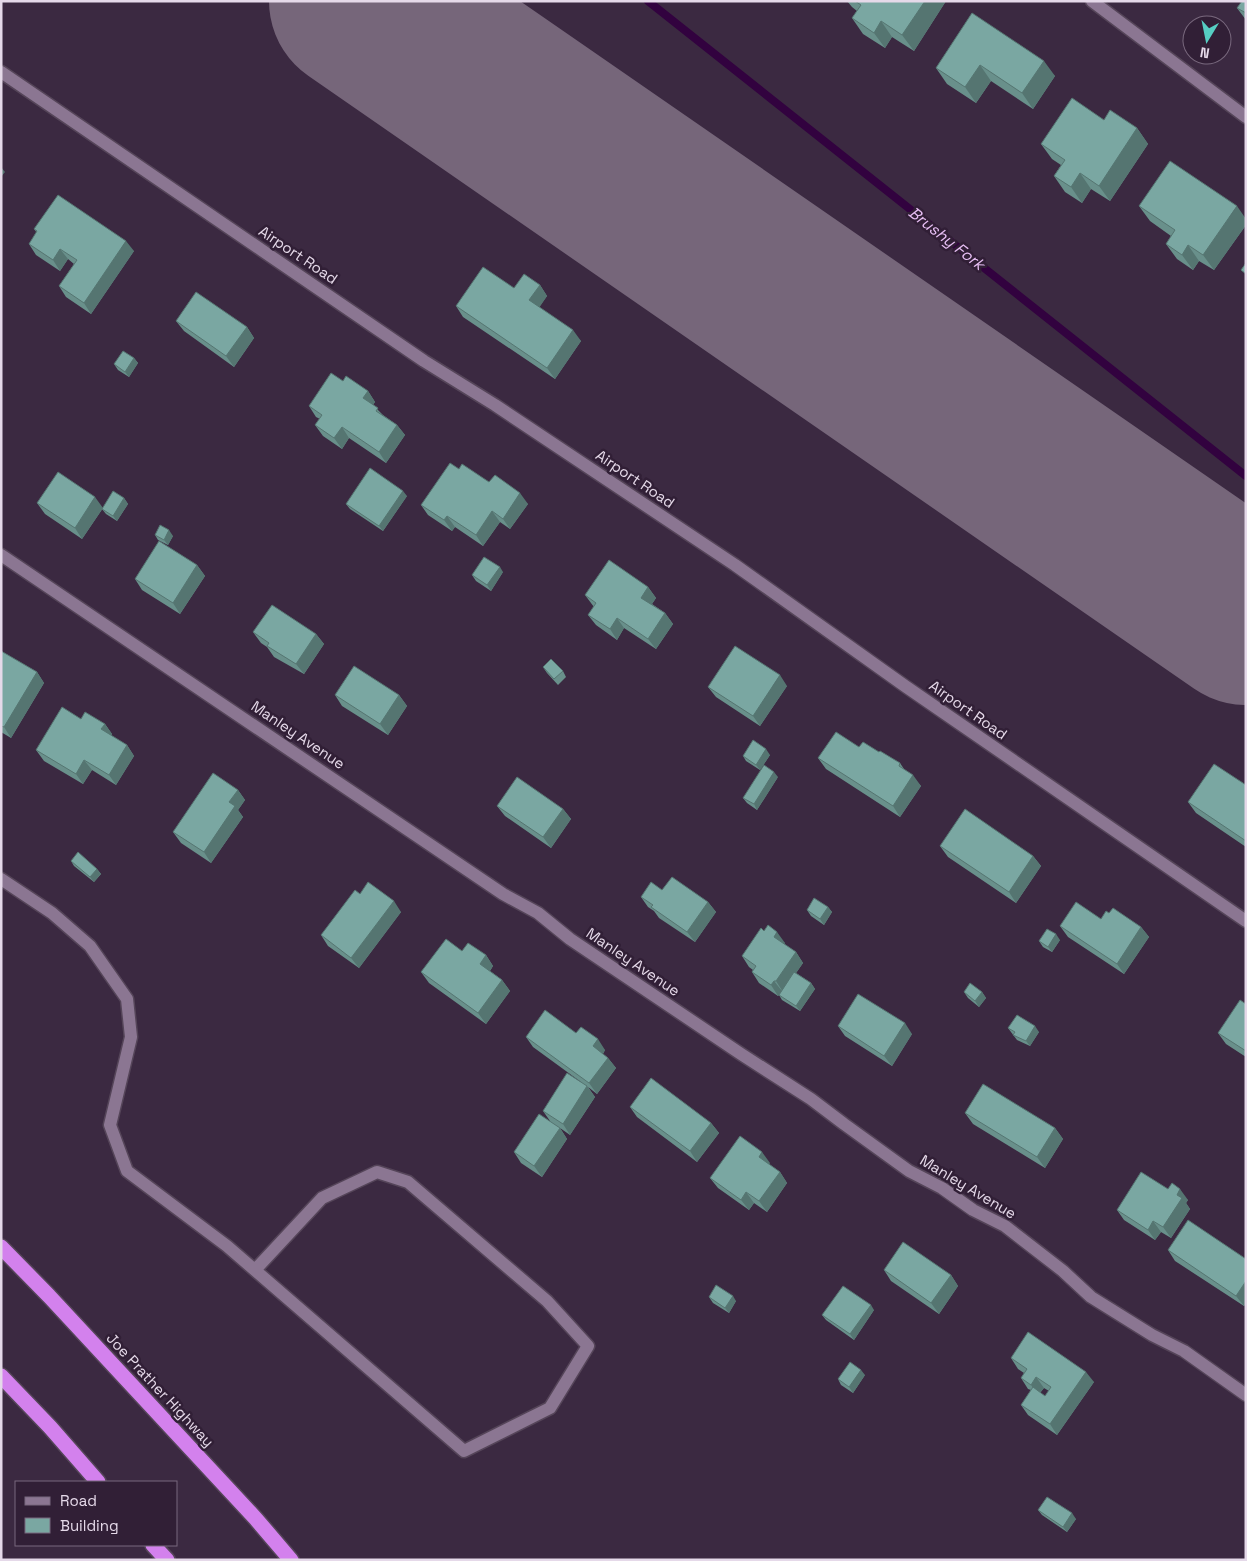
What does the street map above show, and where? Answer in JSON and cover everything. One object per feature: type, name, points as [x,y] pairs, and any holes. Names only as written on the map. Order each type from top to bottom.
[{"type":"highway","name":"Joe Prather Highway","points":[[1,1247],[49,1296],[256,1519],[291,1560]]},
{"type":"highway","points":[[1,1376],[50,1427],[97,1481]]},
{"type":"highway","points":[[154,1546],[167,1560]]},
{"type":"street","points":[[1092,1],[1246,116]]},
{"type":"street","name":"Airport Road","points":[[1,72],[424,361],[495,405],[735,565],[913,692],[1246,921]]},
{"type":"street","name":"Manley Avenue","points":[[1,555],[495,888],[538,913],[570,938],[811,1099],[909,1171],[942,1188],[973,1210],[1005,1226],[1063,1271],[1091,1297],[1152,1335],[1184,1351],[1246,1395]]},
{"type":"street","points":[[1,879],[52,913],[90,946],[126,999],[131,1037],[110,1125],[127,1171],[227,1246],[464,1450],[550,1408],[588,1346],[547,1301],[408,1182],[377,1172],[322,1198],[255,1270]]},
{"type":"building","points":[[855,1],[925,1],[902,35],[881,21],[874,33],[852,18],[861,5]]},
{"type":"building","points":[[1242,1],[1246,1],[1246,13],[1237,8]]},
{"type":"building","points":[[972,13],[1044,61],[1022,93],[980,65],[965,87],[936,68]]},
{"type":"building","points":[[1072,98],[1104,120],[1110,110],[1137,128],[1099,186],[1080,173],[1071,187],[1054,176],[1065,160],[1041,144]]},
{"type":"building","points":[[1170,161],[1237,206],[1203,255],[1188,245],[1182,255],[1166,244],[1175,230],[1139,206]]},
{"type":"building","points":[[58,195],[126,241],[84,303],[59,286],[77,260],[60,249],[53,260],[29,244],[37,231],[34,229]]},
{"type":"building","points":[[1246,263],[1246,274],[1241,270]]},
{"type":"building","points":[[483,267],[514,288],[524,274],[540,285],[529,300],[573,330],[547,368],[456,306]]},
{"type":"building","points":[[196,292],[247,327],[226,356],[176,321]]},
{"type":"building","points":[[123,351],[134,358],[125,372],[114,364]]},
{"type":"building","points":[[331,373],[343,381],[346,376],[368,391],[363,398],[378,408],[376,411],[397,425],[379,452],[342,427],[334,438],[315,425],[322,415],[309,406]]},
{"type":"building","points":[[450,463],[459,469],[462,464],[489,482],[495,475],[520,493],[503,519],[492,511],[476,535],[447,516],[444,520],[421,505]]},
{"type":"building","points":[[370,468],[403,491],[379,526],[346,504]]},
{"type":"building","points":[[58,472],[95,497],[75,528],[37,503]]},
{"type":"building","points":[[113,491],[124,498],[113,516],[102,509]]},
{"type":"building","points":[[160,525],[169,530],[164,540],[155,535]]},
{"type":"building","points":[[159,541],[197,565],[173,603],[135,579]]},
{"type":"building","points":[[484,557],[500,567],[487,585],[472,575]]},
{"type":"building","points":[[609,560],[648,587],[641,598],[665,613],[648,639],[617,618],[610,629],[588,615],[596,603],[585,595]]},
{"type":"building","points":[[272,605],[316,634],[296,664],[267,646],[269,643],[253,632]]},
{"type":"building","points":[[735,646],[780,675],[753,716],[708,687]]},
{"type":"building","points":[[1,651],[37,672],[4,727],[1,726]]},
{"type":"building","points":[[551,659],[563,671],[554,679],[543,667]]},
{"type":"building","points":[[354,666],[399,695],[380,724],[335,695]]},
{"type":"building","points":[[62,707],[81,719],[85,712],[105,724],[101,729],[127,745],[109,775],[84,760],[76,774],[36,750]]},
{"type":"building","points":[[836,732],[859,747],[863,742],[880,751],[900,763],[899,766],[913,775],[893,806],[818,758]]},
{"type":"building","points":[[753,740],[766,749],[756,765],[743,756]]},
{"type":"building","points":[[1214,764],[1246,785],[1246,841],[1188,802]]},
{"type":"building","points":[[764,765],[774,772],[754,804],[743,798]]},
{"type":"building","points":[[213,773],[238,790],[229,802],[235,806],[204,852],[173,832]]},
{"type":"building","points":[[517,777],[563,809],[543,837],[497,806]]},
{"type":"building","points":[[965,809],[1033,856],[1009,892],[940,846]]},
{"type":"building","points":[[78,852],[97,869],[90,877],[71,861]]},
{"type":"building","points":[[672,877],[708,902],[687,932],[651,907],[653,905],[641,897],[651,882],[662,890]]},
{"type":"building","points":[[368,882],[394,901],[351,958],[321,935],[355,890],[360,894]]},
{"type":"building","points":[[814,898],[828,907],[820,919],[807,910]]},
{"type":"building","points":[[1076,902],[1101,919],[1106,911],[1109,913],[1113,908],[1141,927],[1117,964],[1060,926]]},
{"type":"building","points":[[768,925],[777,932],[774,937],[796,952],[776,981],[771,985],[752,972],[756,966],[742,956],[761,928],[764,931]]},
{"type":"building","points":[[1047,929],[1056,934],[1048,947],[1039,941]]},
{"type":"building","points":[[446,939],[462,951],[468,943],[486,955],[480,964],[502,980],[478,1013],[421,972]]},
{"type":"building","points":[[794,972],[811,983],[796,1006],[779,995]]},
{"type":"building","points":[[970,983],[982,992],[975,1001],[964,992]]},
{"type":"building","points":[[858,994],[905,1023],[884,1056],[838,1026]]},
{"type":"building","points":[[1240,1000],[1246,1004],[1246,1051],[1218,1033]]},
{"type":"building","points":[[545,1010],[576,1033],[581,1027],[598,1039],[593,1046],[608,1058],[589,1083],[526,1037]]},
{"type":"building","points":[[1017,1015],[1035,1026],[1026,1041],[1013,1035],[1015,1032],[1008,1028]]},
{"type":"building","points":[[567,1073],[587,1086],[563,1124],[543,1111]]},
{"type":"building","points":[[651,1078],[711,1123],[690,1151],[630,1107]]},
{"type":"building","points":[[983,1084],[1055,1128],[1037,1157],[965,1113]]},
{"type":"building","points":[[539,1114],[560,1128],[534,1166],[514,1152]]},
{"type":"building","points":[[740,1136],[762,1152],[759,1157],[780,1172],[759,1201],[746,1192],[741,1200],[710,1178]]},
{"type":"building","points":[[1141,1172],[1168,1189],[1172,1183],[1180,1189],[1177,1195],[1182,1198],[1163,1227],[1153,1221],[1148,1230],[1117,1210]]},
{"type":"building","points":[[1188,1220],[1246,1259],[1246,1281],[1236,1296],[1168,1250]]},
{"type":"building","points":[[903,1242],[951,1275],[931,1303],[884,1270]]},
{"type":"building","points":[[716,1285],[733,1296],[725,1308],[709,1297]]},
{"type":"building","points":[[843,1286],[871,1305],[850,1334],[822,1315]]},
{"type":"building","points":[[1028,1332],[1086,1372],[1050,1424],[1021,1405],[1033,1387],[1045,1396],[1051,1387],[1036,1377],[1031,1385],[1021,1378],[1027,1369],[1011,1358]]},
{"type":"building","points":[[850,1362],[861,1370],[849,1387],[838,1379]]},
{"type":"building","points":[[1047,1497],[1072,1513],[1063,1527],[1038,1510]]},
{"type":"waterway","name":"Brushy Fork","points":[[648,1],[1246,476]]},
{"type":"runway","points":[[360,1],[1246,614]]}]
